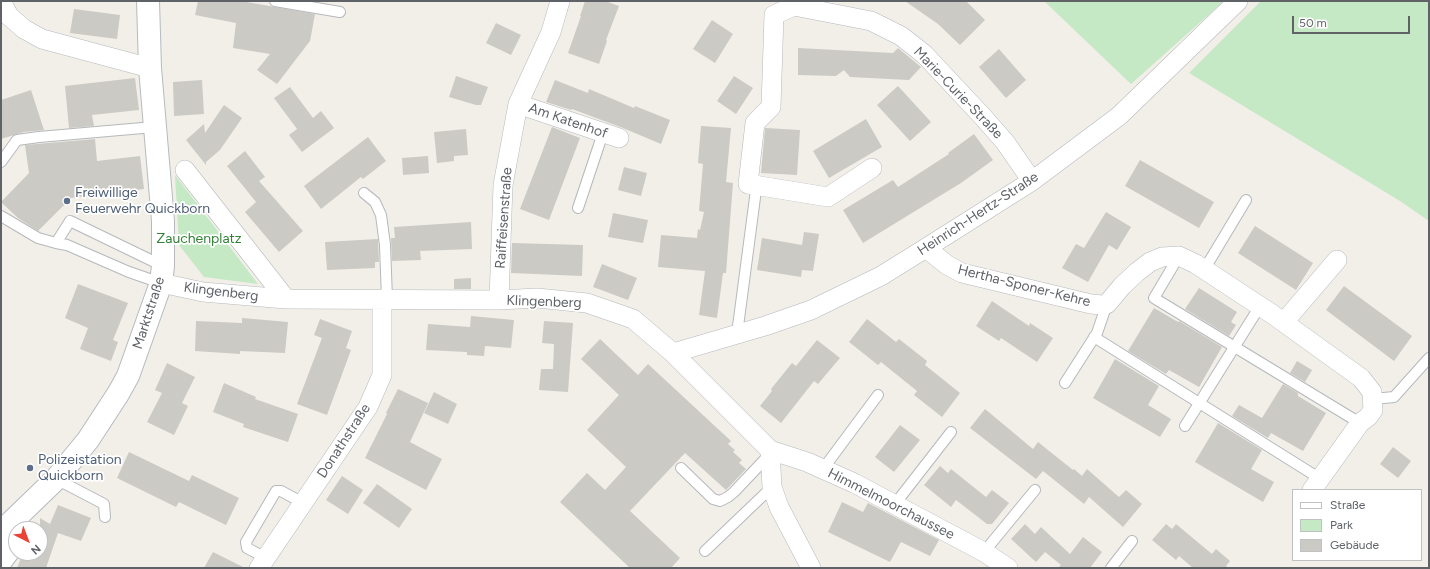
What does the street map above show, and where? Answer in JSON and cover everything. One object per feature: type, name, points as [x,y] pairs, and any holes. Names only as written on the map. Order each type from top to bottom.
[{"type":"main road","name":"Marktstraße","points":[[1,532],[53,482],[88,440],[118,394],[128,376],[162,275],[163,221],[154,127],[148,1]]},
{"type":"main road","name":"Marktstraße","points":[[32,521],[46,502],[53,482]]},
{"type":"main road","points":[[1,561],[8,552]]},
{"type":"street","points":[[1,1],[9,16],[24,29],[42,39],[150,68]]},
{"type":"street","name":"Raiffeisenstraße","points":[[499,300],[503,185],[518,104],[551,32],[560,1]]},
{"type":"street","name":"Heinrich-Hertz-Straße","points":[[673,353],[765,326],[811,310],[881,276],[926,248],[1032,181],[1119,116],[1238,1]]},
{"type":"street","name":"Marie-Curie-Straße","points":[[872,168],[828,196],[748,184],[755,123],[771,107],[774,15],[794,6],[872,21],[901,36],[924,54],[983,117],[1005,142],[1032,181]]},
{"type":"street","name":"Am Katenhof","points":[[518,104],[611,136]]},
{"type":"street","points":[[185,170],[286,299]]},
{"type":"street","name":"Hertha-Sponer-Kehre","points":[[926,248],[947,265],[962,273],[1091,304],[1102,305],[1107,304],[1122,286],[1150,262],[1162,257],[1179,256]]},
{"type":"street","points":[[1179,256],[1204,270],[1284,322],[1361,378],[1372,392],[1373,410],[1368,417],[1360,423],[1316,484]]},
{"type":"street","points":[[1284,322],[1337,260]]},
{"type":"street","name":"Klingenberg","points":[[162,275],[203,292],[286,299],[499,300],[536,298],[587,303],[633,319],[673,353],[770,452]]},
{"type":"street","name":"Donathstraße","points":[[262,563],[368,407],[382,375],[384,299]]},
{"type":"street","points":[[770,452],[772,487],[779,507],[811,568]]},
{"type":"street","name":"Himmelmoorchaussee","points":[[770,452],[807,462],[854,483],[984,552],[1008,568]]},
{"type":"lane","points":[[275,1],[340,12]]},
{"type":"lane","points":[[1,162],[17,140],[154,127]]},
{"type":"lane","points":[[578,208],[611,136]]},
{"type":"lane","points":[[737,334],[756,190]]},
{"type":"lane","points":[[364,193],[375,202],[381,215],[384,245],[384,299]]},
{"type":"lane","points":[[1204,270],[1246,200]]},
{"type":"lane","points":[[1,216],[38,238],[67,245],[128,272],[162,275]]},
{"type":"lane","points":[[56,243],[70,222],[162,275]]},
{"type":"lane","points":[[1179,256],[1154,298],[1360,423]]},
{"type":"lane","points":[[1065,383],[1097,333],[1107,304]]},
{"type":"lane","points":[[1185,426],[1260,306]]},
{"type":"lane","points":[[1094,337],[1199,403],[1316,484]]},
{"type":"lane","points":[[1372,399],[1394,397],[1429,358]]},
{"type":"lane","points":[[823,469],[878,395]]},
{"type":"lane","points":[[894,504],[951,432]]},
{"type":"lane","points":[[681,468],[713,499],[720,501],[728,497],[737,489],[770,452]]},
{"type":"lane","points":[[53,482],[104,504],[105,517]]},
{"type":"lane","points":[[706,551],[772,487]]},
{"type":"lane","points":[[262,563],[247,548],[246,542],[276,491],[281,490],[303,503]]},
{"type":"lane","points":[[984,552],[1035,490]]},
{"type":"lane","points":[[1111,568],[1132,541]]},
{"type":"green space","points":[[1044,1],[1224,1],[1131,84]]},
{"type":"green space","points":[[1261,1],[1429,1],[1429,221],[1400,201],[1189,73]]},
{"type":"green space","name":"Zauchenplatz","points":[[175,175],[258,284],[204,277],[179,245]]},
{"type":"building","points":[[198,1],[241,1],[315,14],[310,41],[277,84],[257,70],[270,54],[233,48],[236,23],[195,15]]},
{"type":"building","points":[[585,1],[605,1],[619,6],[606,40],[607,41],[599,64],[568,53]]},
{"type":"building","points":[[905,1],[966,1],[985,20],[960,45],[938,24]]},
{"type":"building","points":[[74,9],[120,15],[117,39],[70,33]]},
{"type":"building","points":[[712,20],[733,34],[715,63],[693,49]]},
{"type":"building","points":[[496,23],[521,35],[511,55],[486,43]]},
{"type":"building","points":[[798,48],[893,53],[898,48],[921,67],[909,80],[850,77],[844,70],[836,76],[798,75]]},
{"type":"building","points":[[999,49],[1026,80],[1006,98],[979,67]]},
{"type":"building","points":[[456,76],[488,87],[481,105],[476,105],[449,97]]},
{"type":"building","points":[[734,76],[753,88],[736,114],[717,101]]},
{"type":"building","points":[[135,78],[139,110],[92,115],[94,126],[69,128],[65,86]]},
{"type":"building","points":[[202,80],[204,114],[174,116],[173,82]]},
{"type":"building","points":[[555,80],[588,93],[589,89],[634,108],[635,106],[670,120],[661,144],[572,109],[571,110],[546,102]]},
{"type":"building","points":[[898,86],[931,122],[910,141],[877,105]]},
{"type":"building","points":[[290,87],[313,118],[321,111],[334,128],[302,152],[289,135],[297,129],[274,98]]},
{"type":"building","points":[[31,90],[44,130],[24,132],[1,139],[1,100]]},
{"type":"building","points":[[224,105],[242,118],[220,150],[206,162],[206,165],[186,140],[204,124],[205,133]]},
{"type":"building","points":[[866,119],[882,147],[829,178],[813,151]]},
{"type":"building","points":[[701,126],[731,128],[726,182],[733,183],[726,273],[723,273],[717,318],[699,315],[705,271],[658,267],[661,235],[697,238],[698,229],[700,230],[704,212],[699,211],[703,164],[698,163]]},
{"type":"building","points":[[552,127],[580,138],[549,220],[520,209]]},
{"type":"building","points":[[765,128],[800,130],[797,175],[761,173]]},
{"type":"building","points":[[466,129],[468,155],[454,156],[454,161],[437,163],[434,132]]},
{"type":"building","points":[[974,134],[993,160],[961,183],[863,243],[843,210],[893,180],[898,187],[949,154],[948,153]]},
{"type":"building","points":[[368,137],[386,161],[363,179],[361,177],[321,209],[304,186]]},
{"type":"building","points":[[95,139],[97,161],[140,156],[144,189],[71,198],[38,231],[18,218],[1,202],[29,173],[25,145]]},
{"type":"building","points":[[245,151],[265,177],[259,181],[303,231],[279,252],[245,212],[256,202],[227,166]]},
{"type":"building","points":[[428,156],[429,173],[403,175],[402,158]]},
{"type":"building","points":[[1140,160],[1214,202],[1199,228],[1125,186]]},
{"type":"building","points":[[624,167],[647,173],[641,196],[618,190]]},
{"type":"building","points":[[1106,212],[1131,227],[1117,250],[1109,245],[1088,282],[1062,268],[1076,244],[1084,248]]},
{"type":"building","points":[[613,213],[648,220],[643,243],[608,237]]},
{"type":"building","points":[[471,222],[472,249],[420,251],[421,260],[392,261],[391,238],[395,238],[394,227]]},
{"type":"building","points":[[1255,226],[1313,263],[1296,290],[1238,253]]},
{"type":"building","points":[[804,232],[819,234],[813,271],[802,270],[801,277],[757,270],[762,238],[802,245]]},
{"type":"building","points":[[378,239],[379,262],[375,262],[375,268],[327,270],[325,242]]},
{"type":"building","points":[[512,243],[583,245],[582,276],[511,273]]},
{"type":"building","points":[[602,264],[637,278],[628,300],[593,287]]},
{"type":"building","points":[[471,278],[471,289],[454,289],[454,279]]},
{"type":"building","points":[[78,284],[128,303],[113,340],[118,342],[111,361],[80,349],[88,328],[65,318]]},
{"type":"building","points":[[1344,286],[1412,336],[1394,361],[1326,310]]},
{"type":"building","points":[[1199,288],[1237,312],[1231,322],[1236,325],[1229,336],[1185,309]]},
{"type":"building","points":[[992,301],[1029,326],[1030,323],[1053,338],[1037,362],[1001,338],[999,341],[976,326]]},
{"type":"building","points":[[1154,308],[1222,347],[1199,387],[1169,370],[1166,374],[1128,351]]},
{"type":"building","points":[[471,316],[514,320],[511,348],[485,346],[484,356],[467,355],[467,352],[426,350],[428,324],[470,327]]},
{"type":"building","points":[[242,318],[288,322],[285,353],[240,351],[240,354],[195,351],[196,321],[242,323]]},
{"type":"building","points":[[320,319],[352,331],[346,348],[351,350],[327,415],[297,404],[322,338],[314,335]]},
{"type":"building","points":[[867,319],[896,342],[899,339],[927,361],[925,365],[960,393],[942,417],[914,395],[917,391],[881,362],[878,365],[849,342]]},
{"type":"building","points":[[544,321],[573,323],[568,392],[539,390],[541,369],[553,369],[554,344],[542,343]]},
{"type":"building","points":[[600,339],[638,375],[648,364],[731,441],[728,444],[735,450],[733,452],[742,460],[739,463],[746,469],[726,490],[685,453],[630,511],[680,558],[671,568],[630,568],[560,502],[587,473],[605,490],[626,467],[587,430],[619,395],[581,359]]},
{"type":"building","points":[[817,340],[840,358],[818,384],[814,381],[781,423],[760,406],[772,391],[771,389],[792,363],[796,366]]},
{"type":"building","points":[[1115,359],[1159,386],[1148,405],[1171,419],[1160,437],[1093,398]]},
{"type":"building","points":[[1297,361],[1312,370],[1305,382],[1290,373]]},
{"type":"building","points":[[167,363],[195,377],[182,403],[188,406],[174,435],[147,422],[162,393],[155,390]]},
{"type":"building","points":[[224,383],[256,397],[255,399],[298,414],[288,442],[243,427],[244,424],[213,412]]},
{"type":"building","points":[[1283,384],[1298,393],[1298,396],[1326,413],[1303,451],[1271,433],[1268,438],[1232,416],[1239,405],[1262,418]]},
{"type":"building","points":[[398,389],[428,403],[410,442],[442,459],[426,490],[365,458]]},
{"type":"building","points":[[434,392],[457,404],[448,424],[424,413]]},
{"type":"building","points":[[985,409],[1033,449],[1038,442],[1082,476],[1087,469],[1119,497],[1126,490],[1142,504],[1123,527],[1089,497],[1084,504],[1043,471],[1036,479],[970,428]]},
{"type":"building","points":[[1218,423],[1262,450],[1251,469],[1274,482],[1263,502],[1195,462]]},
{"type":"building","points":[[900,425],[920,440],[894,472],[875,457]]},
{"type":"building","points":[[1393,447],[1411,461],[1398,478],[1380,464]]},
{"type":"building","points":[[129,452],[189,481],[192,475],[239,498],[226,525],[179,502],[176,507],[117,478]]},
{"type":"building","points":[[940,466],[948,473],[951,469],[986,497],[992,490],[1009,503],[992,524],[987,524],[956,500],[951,507],[924,485]]},
{"type":"building","points":[[342,476],[363,490],[348,514],[326,500]]},
{"type":"building","points":[[377,484],[412,509],[399,528],[363,503]]},
{"type":"building","points":[[842,502],[863,512],[868,503],[939,540],[930,556],[901,542],[890,562],[828,532]]},
{"type":"building","points":[[58,505],[91,518],[81,541],[58,533],[46,568],[17,568],[20,561],[48,561],[48,523],[50,524]]},
{"type":"building","points":[[1025,524],[1035,534],[1041,527],[1070,554],[1083,537],[1102,552],[1090,568],[1058,568],[1061,565],[1045,552],[1036,562],[1011,539]]},
{"type":"building","points":[[1166,524],[1172,529],[1176,524],[1212,554],[1216,549],[1230,561],[1226,566],[1228,568],[1193,568],[1179,556],[1176,560],[1152,540]]},
{"type":"building","points":[[213,552],[245,568],[204,568]]},
{"type":"place","name":"Freiwillige Feuerwehr Quickborn","points":[[67,201]]},
{"type":"place","name":"Polizeistation Quickborn","points":[[30,468]]}]
